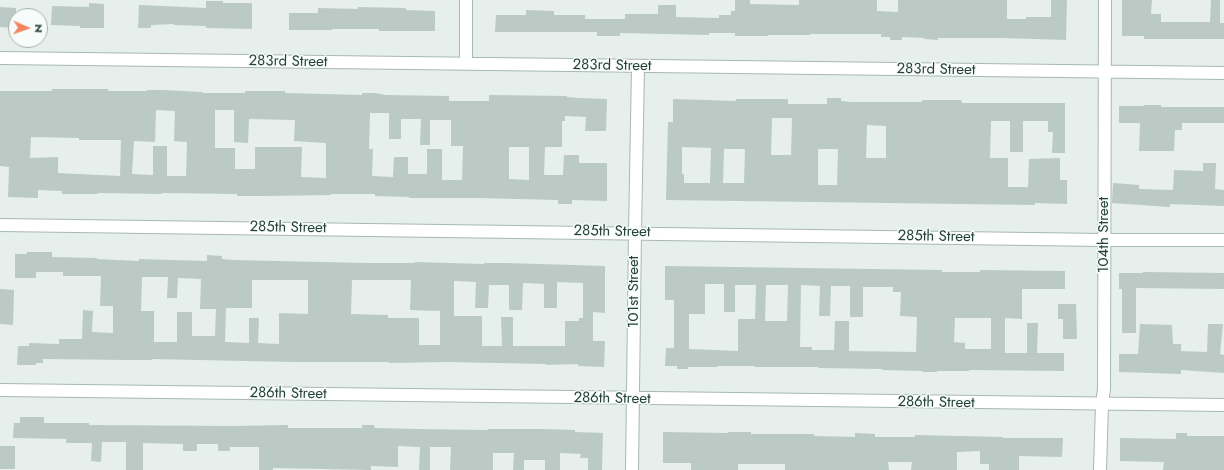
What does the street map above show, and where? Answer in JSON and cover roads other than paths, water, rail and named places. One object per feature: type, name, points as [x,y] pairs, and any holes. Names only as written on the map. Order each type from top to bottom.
[{"type":"street","points":[[466,0],[466,64]]},
{"type":"street","name":"104th Street","points":[[1100,470],[1102,404],[1104,389],[1105,0]]},
{"type":"street","name":"283rd Street","points":[[0,58],[1224,74]]},
{"type":"street","name":"101st Street","points":[[632,470],[638,66]]},
{"type":"street","name":"285th Street","points":[[0,225],[1104,240],[1224,240]]},
{"type":"street","name":"286th Street","points":[[0,390],[633,399],[1224,405]]}]
